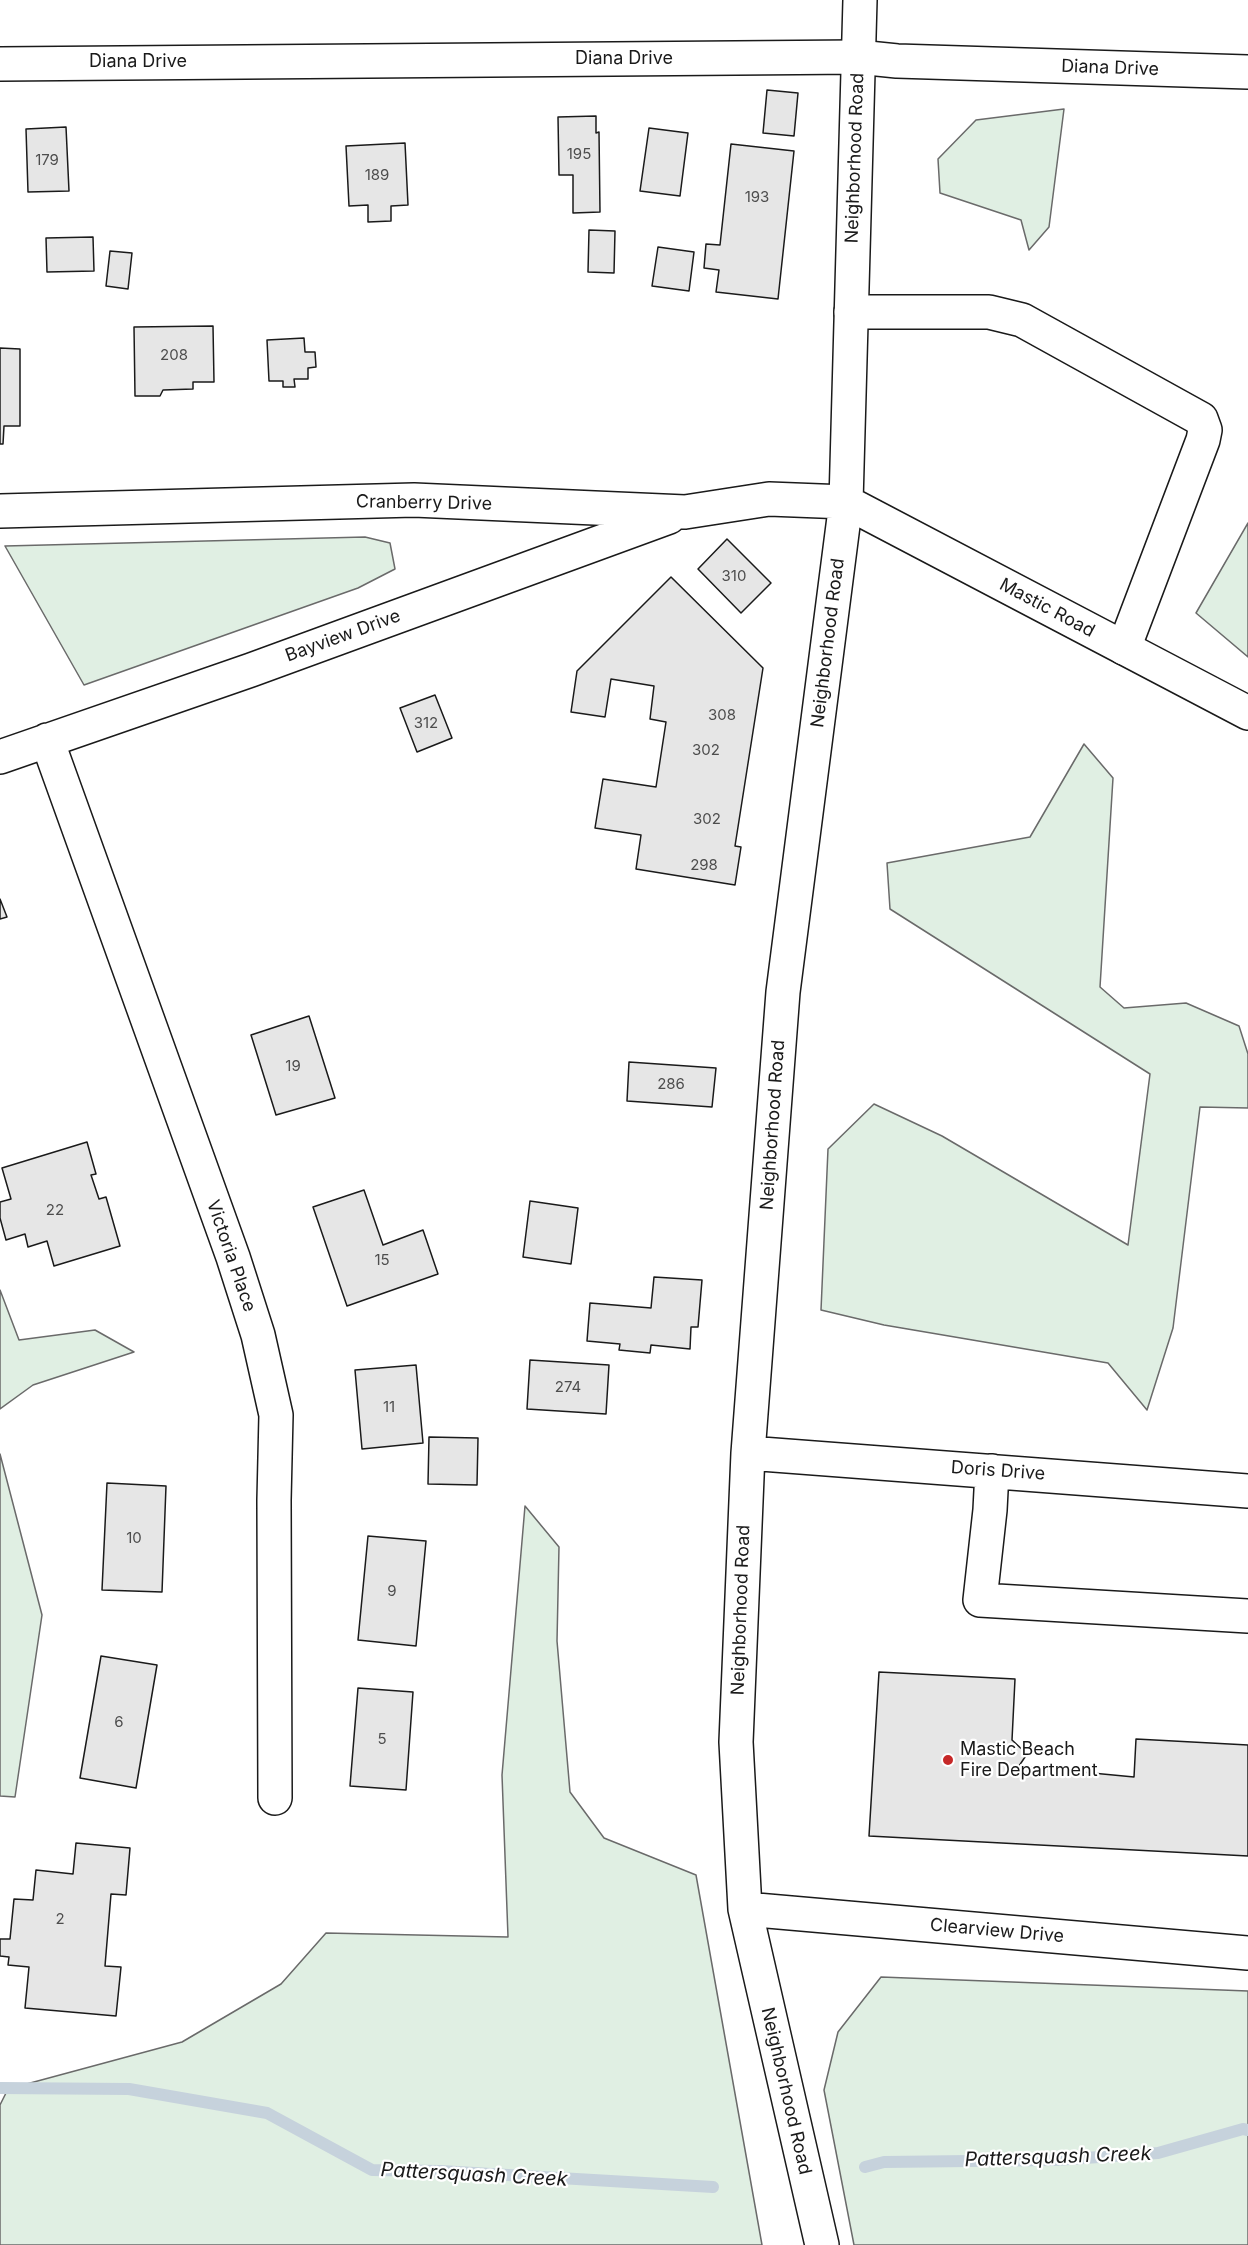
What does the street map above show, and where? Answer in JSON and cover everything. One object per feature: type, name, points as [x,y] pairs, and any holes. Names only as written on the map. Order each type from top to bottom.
[{"type":"street","name":"Neighborhood Road","points":[[822,2245],[745,1909],[736,1742],[748,1453],[783,992],[846,502],[860,0]]},
{"type":"street","name":"Diana Drive","points":[[0,64],[858,57],[897,62],[1248,72]]},
{"type":"street","points":[[851,312],[989,312],[1022,320],[1201,420],[1205,430],[1203,440],[1124,648]]},
{"type":"street","name":"Cranberry Drive","points":[[0,511],[414,500],[685,512],[769,499],[846,502]]},
{"type":"street","name":"Mastic Road","points":[[846,502],[1248,713]]},
{"type":"street","name":"Bayview Drive","points":[[0,758],[251,670],[685,512]]},
{"type":"street","name":"Victoria Place","points":[[47,740],[233,1257],[258,1335],[276,1415],[275,1798]]},
{"type":"street","name":"Doris Drive","points":[[748,1453],[1248,1491]]},
{"type":"street","points":[[993,1471],[980,1600],[1248,1616]]},
{"type":"street","name":"Clearview Drive","points":[[745,1909],[1248,1953]]},
{"type":"green space","points":[[1064,109],[1049,227],[1029,250],[1021,220],[940,193],[938,159],[976,120]]},
{"type":"green space","points":[[1248,523],[1248,657],[1196,613]]},
{"type":"green space","points":[[365,537],[390,543],[395,569],[358,588],[84,685],[5,546]]},
{"type":"green space","points":[[1084,744],[1113,778],[1100,987],[1124,1008],[1186,1003],[1239,1026],[1248,1054],[1248,1108],[1200,1107],[1173,1328],[1147,1410],[1108,1363],[884,1325],[821,1310],[828,1149],[874,1104],[942,1136],[1128,1245],[1150,1074],[890,909],[887,863],[1030,837]]},
{"type":"green space","points":[[0,1290],[19,1340],[95,1330],[134,1352],[33,1385],[0,1409]]},
{"type":"green space","points":[[0,1454],[42,1615],[15,1797],[0,1796]]},
{"type":"green space","points":[[525,1506],[559,1547],[557,1641],[570,1792],[604,1838],[696,1875],[762,2245],[0,2245],[0,2105],[8,2089],[182,2042],[281,1984],[326,1933],[508,1937],[502,1775]]},
{"type":"green space","points":[[881,1977],[1248,1991],[1248,2245],[854,2245],[824,2090],[838,2032]]},
{"type":"building","points":[[767,90],[798,93],[794,136],[763,133]]},
{"type":"building","points":[[596,116],[596,133],[599,132],[600,212],[573,213],[573,175],[559,175],[558,117]]},
{"type":"building","points":[[66,127],[69,191],[28,192],[26,129]]},
{"type":"building","points":[[649,128],[688,133],[680,196],[640,191]]},
{"type":"building","points":[[405,143],[408,205],[391,206],[391,221],[368,222],[368,205],[349,206],[346,146]]},
{"type":"building","points":[[731,144],[794,151],[778,299],[716,292],[719,270],[704,268],[706,244],[720,245]]},
{"type":"building","points":[[589,230],[615,231],[614,273],[588,272]]},
{"type":"building","points":[[93,237],[94,271],[47,272],[46,238]]},
{"type":"building","points":[[658,247],[694,252],[689,291],[652,286]]},
{"type":"building","points":[[110,251],[132,253],[128,289],[106,286]]},
{"type":"building","points":[[213,326],[214,382],[193,382],[193,389],[163,390],[160,396],[135,396],[134,327]]},
{"type":"building","points":[[304,338],[305,352],[315,352],[316,367],[308,368],[308,379],[294,379],[295,387],[283,387],[283,381],[269,381],[267,340]]},
{"type":"building","points":[[0,348],[20,349],[20,426],[4,426],[3,444],[0,444]]},
{"type":"building","points":[[727,539],[771,583],[741,613],[698,569]]},
{"type":"building","points":[[671,577],[763,668],[735,846],[741,847],[735,885],[636,869],[641,835],[595,828],[603,779],[656,787],[666,722],[650,719],[654,686],[611,679],[605,717],[571,712],[577,671]]},
{"type":"building","points":[[435,695],[452,738],[417,752],[400,708]]},
{"type":"building","points":[[0,899],[7,917],[0,919]]},
{"type":"building","points":[[309,1016],[335,1098],[276,1115],[251,1035]]},
{"type":"building","points":[[629,1062],[716,1068],[712,1107],[627,1101]]},
{"type":"building","points":[[87,1142],[96,1174],[91,1175],[99,1199],[106,1197],[120,1246],[54,1266],[47,1241],[28,1247],[25,1234],[6,1240],[0,1218],[0,1202],[11,1199],[2,1168]]},
{"type":"building","points":[[364,1190],[383,1245],[423,1230],[438,1274],[347,1306],[313,1207]]},
{"type":"building","points":[[530,1201],[578,1208],[571,1264],[523,1257]]},
{"type":"building","points":[[654,1277],[702,1280],[698,1327],[691,1327],[690,1349],[651,1345],[650,1353],[619,1350],[620,1344],[587,1341],[590,1303],[651,1308]]},
{"type":"building","points":[[530,1360],[609,1365],[606,1414],[527,1409]]},
{"type":"building","points":[[416,1365],[423,1443],[362,1449],[355,1370]]},
{"type":"building","points":[[429,1437],[478,1438],[477,1485],[428,1484]]},
{"type":"building","points":[[107,1483],[166,1486],[162,1592],[102,1590]]},
{"type":"building","points":[[368,1536],[426,1541],[416,1646],[358,1640]]},
{"type":"building","points":[[101,1656],[157,1665],[136,1788],[80,1778]]},
{"type":"building","name":"Mastic Beach Fire Department","points":[[879,1672],[1015,1679],[1012,1740],[1027,1754],[1019,1766],[1134,1777],[1136,1739],[1248,1745],[1248,1856],[869,1836]]},
{"type":"building","points":[[358,1688],[413,1692],[406,1790],[350,1786]]},
{"type":"building","points":[[76,1843],[130,1848],[126,1895],[111,1894],[105,1966],[121,1967],[116,2016],[25,2008],[29,1967],[8,1965],[9,1957],[0,1956],[0,1939],[10,1939],[14,1899],[33,1900],[36,1870],[73,1874]]},
{"type":"waterway","name":"Pattersquash Creek","points":[[0,2088],[129,2089],[267,2113],[372,2170],[440,2171],[713,2187]]},
{"type":"waterway","name":"Pattersquash Creek","points":[[865,2167],[884,2162],[1055,2160],[1158,2153],[1243,2129],[1248,2130]]},
{"type":"place","name":"Mastic Beach Fire Department","points":[[948,1760]]}]
